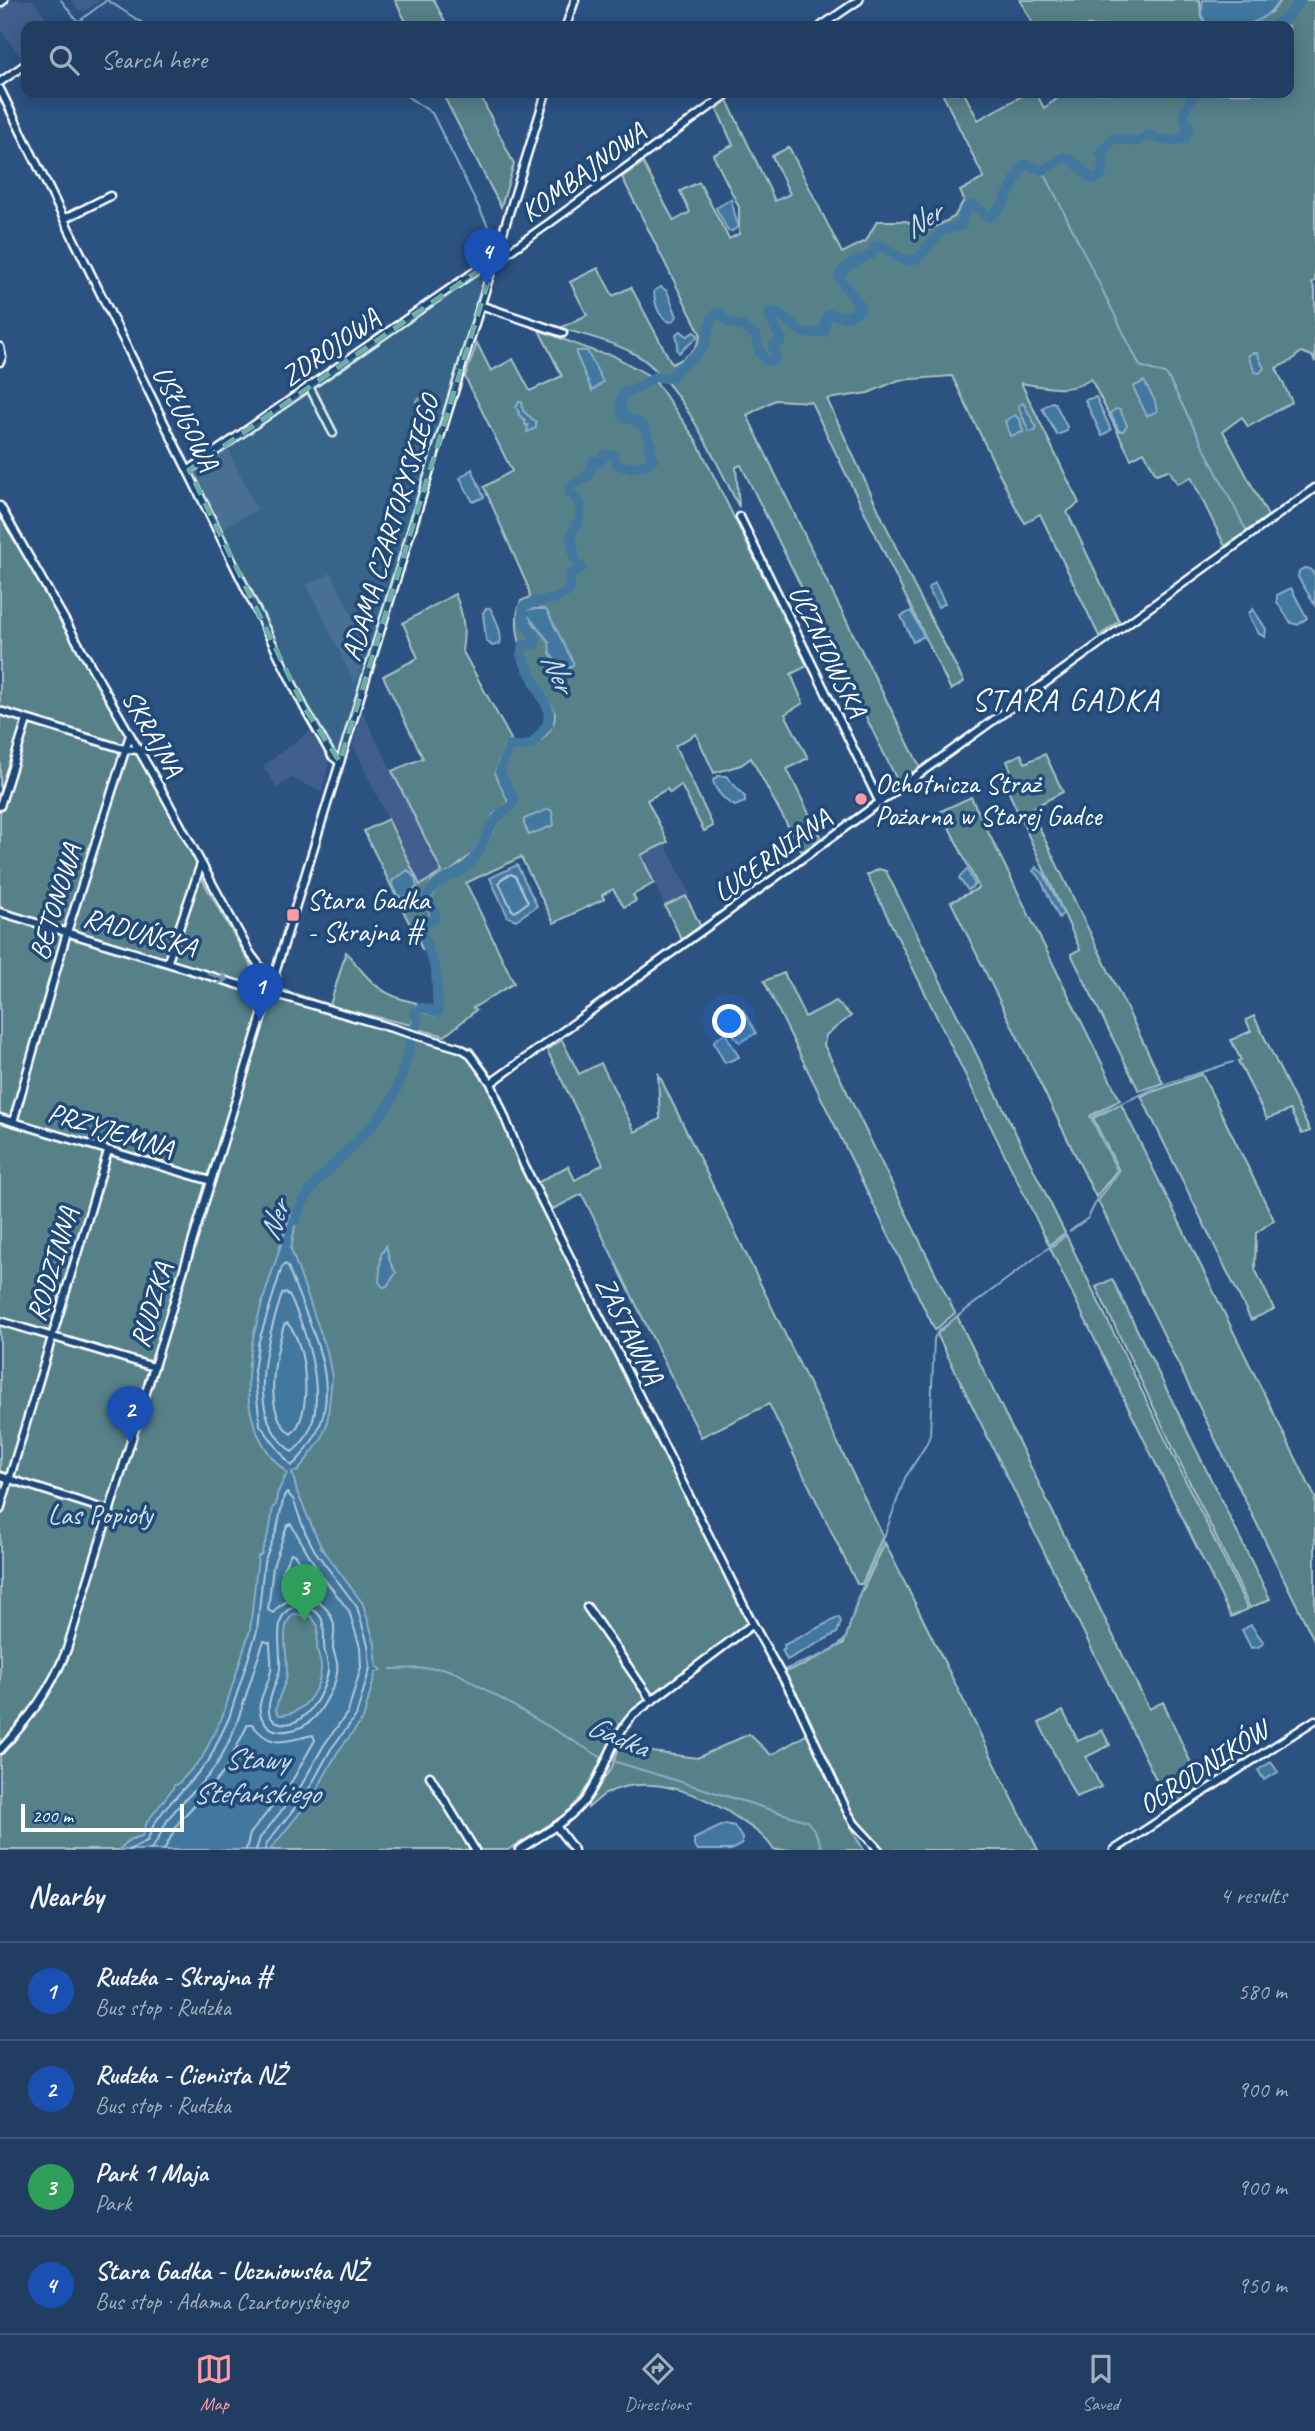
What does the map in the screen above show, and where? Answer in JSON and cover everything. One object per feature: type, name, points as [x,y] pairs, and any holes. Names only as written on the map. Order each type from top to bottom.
[{"type":"street","points":[[568,21],[575,0]]},
{"type":"street","points":[[828,21],[859,0]]},
{"type":"street","points":[[0,82],[21,67]]},
{"type":"street","name":"USŁUGOWA","points":[[0,89],[298,695],[332,756],[340,762]]},
{"type":"street","name":"ADAMA CZARTORYSKIEGO","points":[[274,976],[544,98]]},
{"type":"street","name":"KOMBAJNOWA","points":[[495,259],[548,224],[722,98]]},
{"type":"street","points":[[64,219],[110,196]]},
{"type":"street","name":"ZDROJOWA","points":[[189,470],[495,259]]},
{"type":"street","points":[[481,305],[562,333]]},
{"type":"street","points":[[0,347],[1,360]]},
{"type":"street","points":[[309,386],[333,433]]},
{"type":"street","name":"LUCERNIANA","points":[[491,1083],[1315,488]]},
{"type":"street","name":"SKRAJNA","points":[[0,506],[257,962],[262,969],[274,976]]},
{"type":"street","name":"UCZNIOWSKA","points":[[740,517],[880,803]]},
{"type":"street","points":[[0,711],[124,749],[138,750]]},
{"type":"street","points":[[0,806],[27,720]]},
{"type":"street","name":"BETONOWA","points":[[13,1122],[67,932],[130,736]]},
{"type":"street","points":[[168,961],[201,863]]},
{"type":"street","name":"RADUŃSKA","points":[[0,912],[269,993]]},
{"type":"street","name":"RUDZKA","points":[[0,1750],[33,1713],[60,1667],[274,976]]},
{"type":"street","name":"ZASTAWNA","points":[[269,993],[466,1051],[491,1083],[524,1165],[753,1624],[785,1681],[848,1813],[879,1850]]},
{"type":"street","name":"PRZYJEMNA","points":[[0,1118],[211,1181]]},
{"type":"street","name":"RODZINNA","points":[[0,1510],[108,1151]]},
{"type":"street","points":[[0,1321],[154,1367]]},
{"type":"street","points":[[0,1476],[110,1511]]},
{"type":"street","points":[[587,1607],[652,1701]]},
{"type":"street","points":[[519,1850],[584,1802],[622,1727],[634,1714],[753,1624]]},
{"type":"street","name":"OGRODNIKÓW","points":[[1114,1850],[1315,1720]]},
{"type":"street","points":[[430,1776],[475,1850]]},
{"type":"street","points":[[555,1826],[574,1850]]},
{"type":"highlighted area","points":[[495,259],[340,762],[304,707],[189,470]]},
{"type":"shaded area","points":[[12,0],[33,0],[48,21],[21,21],[21,58],[0,28],[0,9]]},
{"type":"shaded area","points":[[71,0],[100,0],[86,11],[78,10]]},
{"type":"shaded area","points":[[228,449],[257,510],[221,529],[194,472]]},
{"type":"shaded area","points":[[331,573],[367,645],[355,684],[307,585]]},
{"type":"shaded area","points":[[362,711],[442,872],[420,886],[353,745]]},
{"type":"shaded area","points":[[310,731],[329,762],[322,792],[291,778],[277,788],[263,766]]},
{"type":"shaded area","points":[[665,844],[690,894],[665,906],[641,855]]},
{"type":"green space","points":[[395,0],[434,0],[444,21],[406,21]]},
{"type":"green space","points":[[1020,0],[1200,0],[1204,21],[1031,21]]},
{"type":"green space","points":[[1281,0],[1315,0],[1315,281],[1312,283],[1315,290],[1315,362],[1312,356],[1301,352],[1291,361],[1276,368],[1292,402],[1248,427],[1242,417],[1223,431],[1268,516],[1225,546],[1191,477],[1178,484],[1169,470],[1156,474],[1144,452],[1131,459],[1091,379],[1066,388],[1021,383],[1079,503],[1067,512],[1119,621],[1099,636],[1040,514],[1025,523],[1016,508],[952,376],[899,380],[868,393],[827,399],[913,584],[964,682],[951,690],[811,402],[775,400],[747,415],[920,767],[898,782],[741,465],[736,467],[739,507],[694,422],[665,380],[649,364],[615,345],[560,328],[587,315],[570,282],[598,268],[613,296],[631,287],[672,364],[690,353],[701,335],[622,177],[643,163],[674,221],[690,212],[680,191],[699,182],[729,239],[739,234],[739,207],[713,155],[733,145],[717,109],[727,100],[775,201],[790,194],[772,156],[789,147],[842,253],[866,241],[877,221],[906,221],[925,232],[954,217],[964,200],[960,191],[984,178],[944,98],[967,98],[978,120],[1018,98],[1039,98],[1044,108],[1058,98],[1294,98],[1294,21],[1256,21],[1272,11]]},
{"type":"green space","points":[[445,98],[481,98],[514,164],[501,207]]},
{"type":"green space","points":[[539,330],[596,352],[612,355],[648,375],[658,385],[696,440],[807,666],[791,674],[803,703],[785,714],[808,758],[787,769],[821,838],[802,852],[751,758],[741,765],[714,773],[696,734],[675,746],[713,826],[704,831],[681,785],[670,793],[667,789],[647,800],[668,842],[641,855],[654,883],[633,895],[636,901],[624,907],[613,889],[602,895],[604,899],[554,923],[521,857],[466,883],[514,983],[473,1008],[476,1010],[445,1036],[418,1029],[421,1021],[418,1014],[421,1012],[437,1016],[441,1013],[439,967],[424,929],[439,921],[431,899],[438,888],[473,864],[495,828],[515,805],[517,802],[504,772],[511,750],[534,745],[550,729],[555,715],[526,660],[518,636],[518,612],[521,601],[530,597],[528,587],[484,487],[512,471],[465,377],[477,343],[491,371],[513,359],[530,391],[562,376]]},
{"type":"green space","name":"Las Popioły","points":[[0,516],[160,792],[197,862],[199,874],[257,976],[266,982],[268,977],[269,984],[275,987],[281,975],[277,988],[330,1005],[346,952],[384,991],[417,1003],[410,1014],[413,1020],[411,1025],[343,1009],[472,1048],[492,1076],[512,1132],[537,1183],[568,1166],[575,1180],[603,1164],[547,1050],[562,1040],[579,1074],[601,1063],[635,1132],[660,1119],[658,1073],[883,1536],[862,1584],[857,1584],[769,1404],[701,1437],[582,1194],[551,1210],[754,1618],[624,1719],[587,1787],[572,1808],[508,1850],[0,1850]]},
{"type":"green space","points":[[455,594],[463,621],[462,650],[511,739],[505,745],[495,773],[508,801],[504,809],[494,814],[473,853],[451,871],[433,880],[422,896],[431,916],[420,921],[416,928],[423,951],[364,831],[388,819],[420,885],[442,872],[392,771],[423,758],[383,676],[418,658],[403,623]]},
{"type":"green space","points":[[1021,754],[1025,763],[1045,754],[1063,792],[1030,809],[1163,1083],[1139,1091],[1071,954],[1080,949],[1006,786],[1007,774],[1011,771],[1007,761]]},
{"type":"green space","points":[[971,797],[1120,1100],[1090,1116],[1117,1170],[1096,1197],[951,902],[979,888],[941,811]]},
{"type":"green space","points":[[879,869],[886,871],[1065,1233],[1049,1245],[867,875]]},
{"type":"green space","points":[[686,896],[701,927],[682,940],[665,906]]},
{"type":"green space","points":[[784,973],[805,1017],[836,1001],[851,1016],[826,1035],[824,1045],[955,1313],[935,1330],[764,981]]},
{"type":"green space","points":[[1254,1016],[1310,1131],[1302,1134],[1290,1110],[1267,1119],[1238,1061],[1241,1060],[1231,1040],[1251,1031],[1246,1020]]},
{"type":"green space","points":[[1202,1074],[1274,1220],[1256,1233],[1255,1269],[1274,1309],[1251,1320],[1141,1096]]},
{"type":"green space","points":[[1121,1104],[1315,1497],[1315,1642],[1098,1201],[1119,1171],[1093,1118]]},
{"type":"green space","points":[[1066,1235],[1248,1609],[1231,1617],[1050,1248]]},
{"type":"green space","points":[[1112,1279],[1270,1599],[1250,1608],[1096,1287]]},
{"type":"green space","points":[[957,1316],[1149,1709],[1163,1702],[1197,1776],[1199,1789],[1170,1808],[937,1334]]},
{"type":"green space","points":[[885,1543],[1038,1850],[882,1850],[855,1821],[783,1672],[804,1665],[844,1643],[858,1600]]},
{"type":"green space","points":[[1063,1711],[1078,1741],[1102,1730],[1110,1745],[1086,1757],[1101,1787],[1076,1797],[1039,1723]]},
{"type":"green space","points":[[624,1734],[652,1752],[697,1758],[749,1734],[771,1755],[808,1734],[864,1850],[774,1850],[760,1834],[728,1811],[694,1795],[658,1786],[622,1787],[605,1794],[588,1808],[588,1803],[612,1767]]},
{"type":"water","points":[[1203,0],[1281,0],[1256,21],[1204,21],[1201,14]]},
{"type":"water","points":[[731,199],[738,227],[728,231],[716,208]]},
{"type":"water","points":[[661,287],[667,291],[677,316],[670,322],[659,313],[656,305],[654,291]]},
{"type":"water","points":[[681,331],[687,336],[694,332],[699,336],[679,353],[676,334]]},
{"type":"water","points":[[577,351],[587,351],[603,382],[592,391],[576,354]]},
{"type":"water","points":[[1257,353],[1264,368],[1260,373],[1255,372],[1248,356]]},
{"type":"water","points":[[1144,381],[1155,401],[1157,411],[1147,416],[1133,387]]},
{"type":"water","points":[[426,394],[433,398],[433,403],[420,411],[416,401]]},
{"type":"water","points":[[1096,397],[1111,430],[1102,436],[1085,400]]},
{"type":"water","points":[[519,402],[522,402],[523,411],[536,422],[536,428],[527,432],[528,425],[525,425],[525,420],[516,408]]},
{"type":"water","points":[[1052,402],[1067,427],[1067,431],[1057,435],[1042,408]]},
{"type":"water","points":[[1023,403],[1037,428],[1035,431],[1029,432],[1018,406]]},
{"type":"water","points":[[1116,409],[1120,410],[1127,425],[1123,431],[1119,431],[1110,413]]},
{"type":"water","points":[[1015,415],[1020,420],[1023,432],[1010,436],[1005,421]]},
{"type":"water","points":[[472,469],[484,497],[473,502],[460,478]]},
{"type":"water","points":[[1310,569],[1315,575],[1315,605],[1298,577],[1299,571]]},
{"type":"water","points":[[935,583],[945,603],[938,607],[928,588]]},
{"type":"water","points":[[1291,588],[1307,618],[1298,625],[1291,623],[1277,602],[1277,595]]},
{"type":"water","points":[[486,608],[490,608],[496,620],[500,644],[492,646],[486,640],[483,613]]},
{"type":"water","points":[[529,609],[547,611],[573,662],[573,665],[563,672],[550,653],[549,642],[526,613]]},
{"type":"water","points":[[1253,609],[1266,629],[1265,637],[1259,634],[1249,616]]},
{"type":"water","points":[[911,611],[924,636],[913,642],[901,616]]},
{"type":"water","points":[[718,776],[726,776],[745,797],[745,802],[735,806],[725,799],[714,784],[713,780]]},
{"type":"water","points":[[549,809],[552,811],[554,825],[529,835],[524,819]]},
{"type":"water","points":[[517,865],[537,906],[516,920],[508,917],[490,878]]},
{"type":"water","points":[[1036,867],[1044,874],[1063,913],[1059,918],[1039,876],[1033,871]]},
{"type":"water","points":[[967,869],[975,885],[968,890],[959,878]]},
{"type":"water","points":[[408,870],[415,878],[417,887],[402,899],[392,881]]},
{"type":"water","points":[[743,1010],[756,1033],[740,1042],[725,1017]]},
{"type":"water","points":[[725,1033],[739,1057],[725,1063],[714,1041]]},
{"type":"water","name":"Stawy Stefańskiego","points":[[298,1209],[291,1249],[327,1351],[332,1377],[327,1424],[321,1440],[298,1471],[292,1472],[297,1492],[321,1547],[363,1604],[375,1644],[377,1667],[381,1671],[376,1672],[363,1719],[337,1753],[314,1795],[270,1850],[119,1850],[129,1840],[142,1836],[147,1822],[174,1785],[202,1758],[223,1715],[250,1630],[258,1556],[261,1555],[270,1528],[277,1494],[287,1473],[264,1446],[251,1416],[248,1383],[251,1350],[289,1217]],"holes":[[[294,1614],[311,1616],[318,1626],[320,1678],[313,1694],[302,1707],[279,1715],[276,1711],[287,1671],[286,1627]]]},
{"type":"water","points":[[386,1246],[396,1273],[387,1286],[383,1287],[379,1282],[381,1255]]},
{"type":"water","points":[[839,1617],[841,1622],[837,1633],[787,1660],[782,1650],[785,1649],[784,1645]]},
{"type":"water","points":[[1251,1625],[1264,1643],[1258,1647],[1251,1648],[1242,1630]]},
{"type":"water","points":[[1271,1762],[1278,1772],[1264,1780],[1258,1770]]},
{"type":"water","points":[[725,1824],[734,1826],[742,1838],[742,1844],[731,1850],[698,1850],[694,1846],[694,1839]]},
{"type":"waterway","points":[[61,0],[77,21]]},
{"type":"waterway","points":[[79,21],[107,0],[139,21]]},
{"type":"waterway","name":"Ner","points":[[1281,21],[1301,0]]},
{"type":"waterway","points":[[410,98],[432,113],[493,236]]},
{"type":"waterway","name":"Ner","points":[[295,1220],[311,1189],[376,1121],[393,1097],[418,1020],[414,1014],[416,1010],[423,1008],[438,1012],[436,969],[420,928],[424,923],[435,919],[435,912],[426,898],[438,883],[471,862],[494,822],[514,801],[500,772],[509,746],[533,743],[548,724],[549,711],[521,655],[523,645],[535,644],[536,639],[526,623],[523,611],[524,606],[559,597],[569,591],[571,575],[581,568],[575,559],[571,538],[581,509],[576,498],[569,492],[570,487],[588,476],[593,461],[601,462],[604,455],[613,455],[617,464],[631,467],[641,466],[653,459],[644,427],[623,416],[621,404],[625,392],[632,391],[655,377],[671,378],[703,347],[712,320],[718,312],[728,322],[743,327],[756,336],[760,353],[767,361],[775,360],[773,347],[782,340],[770,318],[770,312],[778,313],[803,333],[824,332],[829,314],[847,317],[860,310],[859,304],[839,278],[845,268],[873,253],[875,247],[881,245],[899,258],[909,261],[918,258],[942,231],[962,225],[967,208],[973,205],[989,217],[996,212],[1025,164],[1043,170],[1064,157],[1094,179],[1101,176],[1104,159],[1101,153],[1112,139],[1139,141],[1148,135],[1163,140],[1184,139],[1189,127],[1185,110],[1191,98]]},
{"type":"waterway","points":[[1043,170],[1140,366],[1167,375],[1246,530]]},
{"type":"waterway","points":[[1070,1231],[1088,1218],[1097,1200],[1118,1172],[1091,1117],[1162,1085],[1233,1062]]},
{"type":"waterway","points":[[269,1219],[287,1225]]},
{"type":"waterway","points":[[784,1670],[825,1654],[846,1638],[858,1597],[879,1551],[905,1478],[930,1435],[934,1339],[938,1331],[1064,1236]]},
{"type":"waterway","name":"Gadka","points":[[391,1669],[442,1668],[457,1673],[604,1759]]},
{"type":"waterway","name":"Gadka","points":[[610,1760],[807,1821],[815,1831],[823,1850]]},
{"type":"place","name":"Stara Gadka - Uczniowska NŻ","points":[[487,286]]},
{"type":"place","name":"Ochotnicza Straż Pożarna w Starej Gadce","points":[[861,799]]},
{"type":"place","name":"Stara Gadka - Skrajna #","points":[[293,915]]},
{"type":"place","name":"Rudzka - Skrajna #","points":[[260,1021]]},
{"type":"place","name":"Rudzka - Cienista NŻ","points":[[130,1444]]},
{"type":"place","name":"Park 1 Maja","points":[[304,1622]]},
{"type":"district","name":"STARA GADKA","points":[[1066,699]]}]
